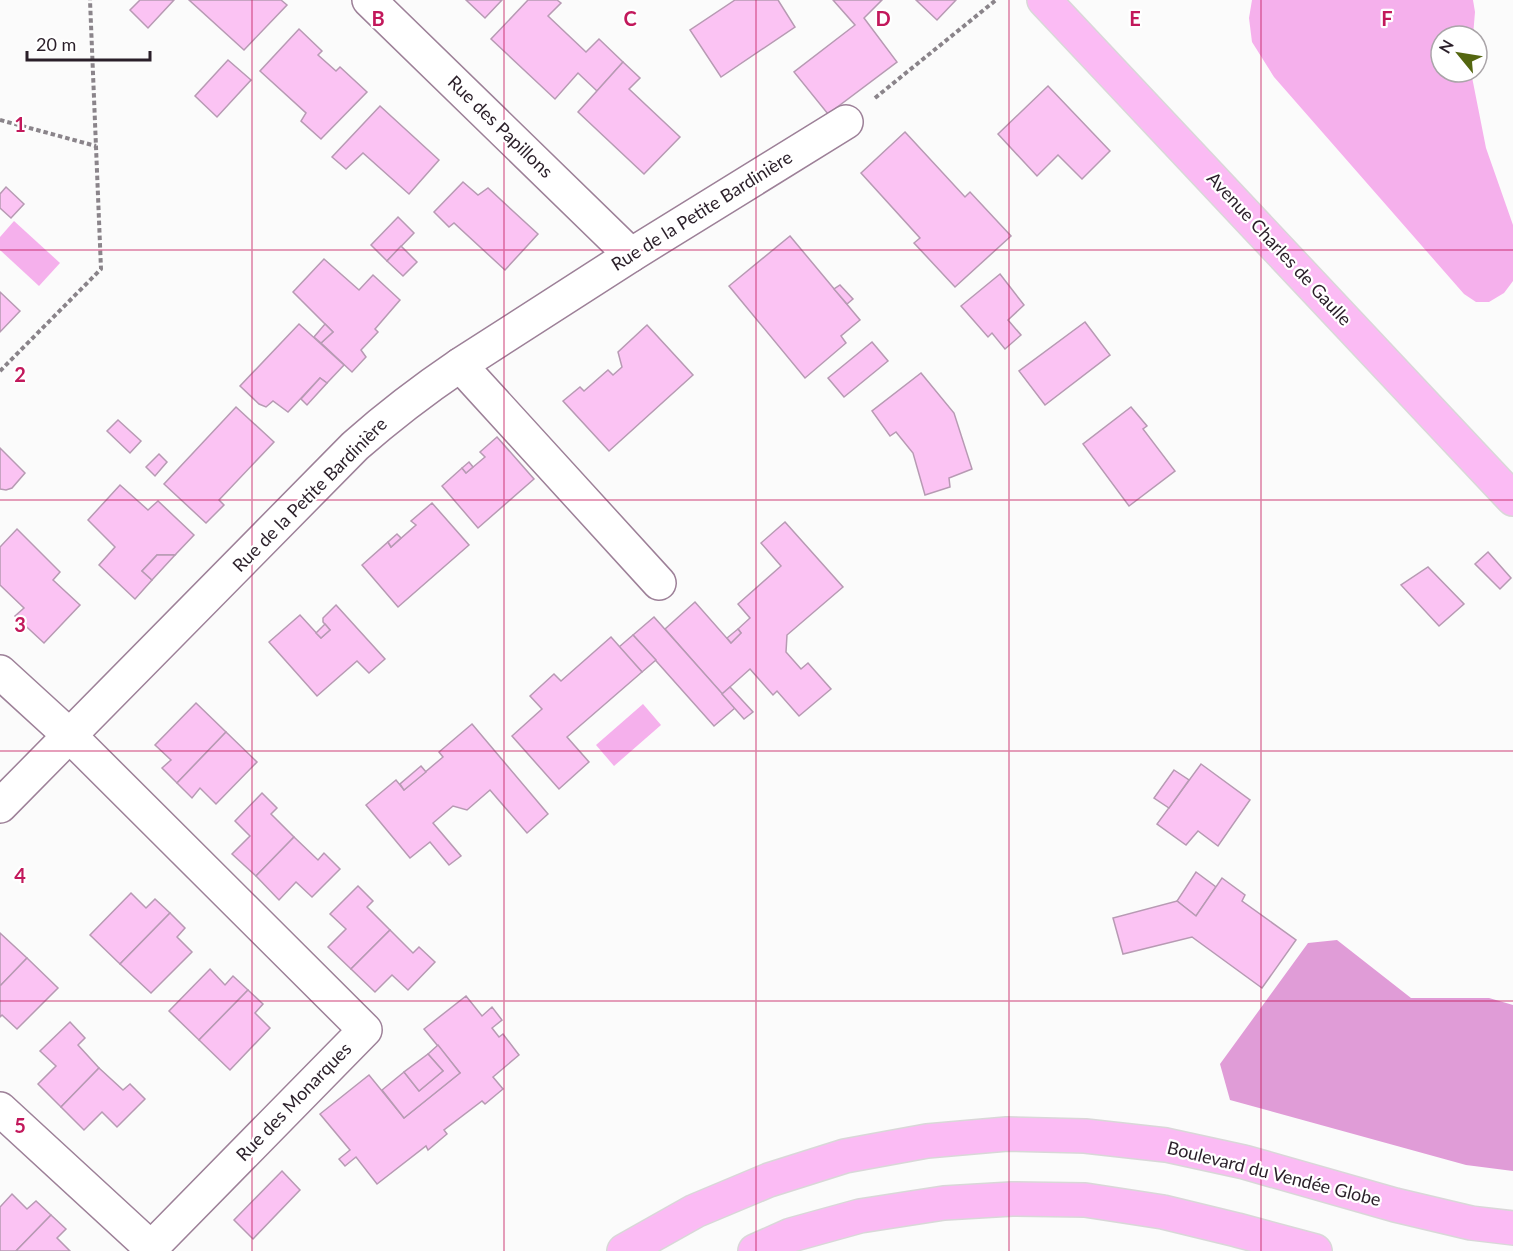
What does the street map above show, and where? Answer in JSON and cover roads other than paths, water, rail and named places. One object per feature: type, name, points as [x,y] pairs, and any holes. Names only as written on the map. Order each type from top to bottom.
[{"type":"main road","name":"Avenue Charles de Gaulle","points":[[1050,2],[1513,499]]},
{"type":"main road","name":"Boulevard du Vendée Globe","points":[[624,1251],[695,1211],[769,1180],[845,1156],[927,1141],[1007,1134],[1085,1136],[1166,1145],[1244,1162],[1395,1205],[1471,1223],[1513,1228]]},
{"type":"main road","points":[[755,1251],[791,1235],[860,1216],[944,1203],[1012,1199],[1085,1200],[1163,1212],[1315,1251]]},
{"type":"street","name":"Rue des Papillons","points":[[369,0],[631,255]]},
{"type":"street","name":"Rue de la Petite Bardinière","points":[[0,806],[355,446],[392,414],[460,365],[631,255],[846,122]]},
{"type":"street","points":[[460,365],[659,583]]},
{"type":"street","points":[[0,672],[70,736]]},
{"type":"street","name":"Rue des Monarques","points":[[0,1109],[151,1248],[365,1030],[70,736]]}]
